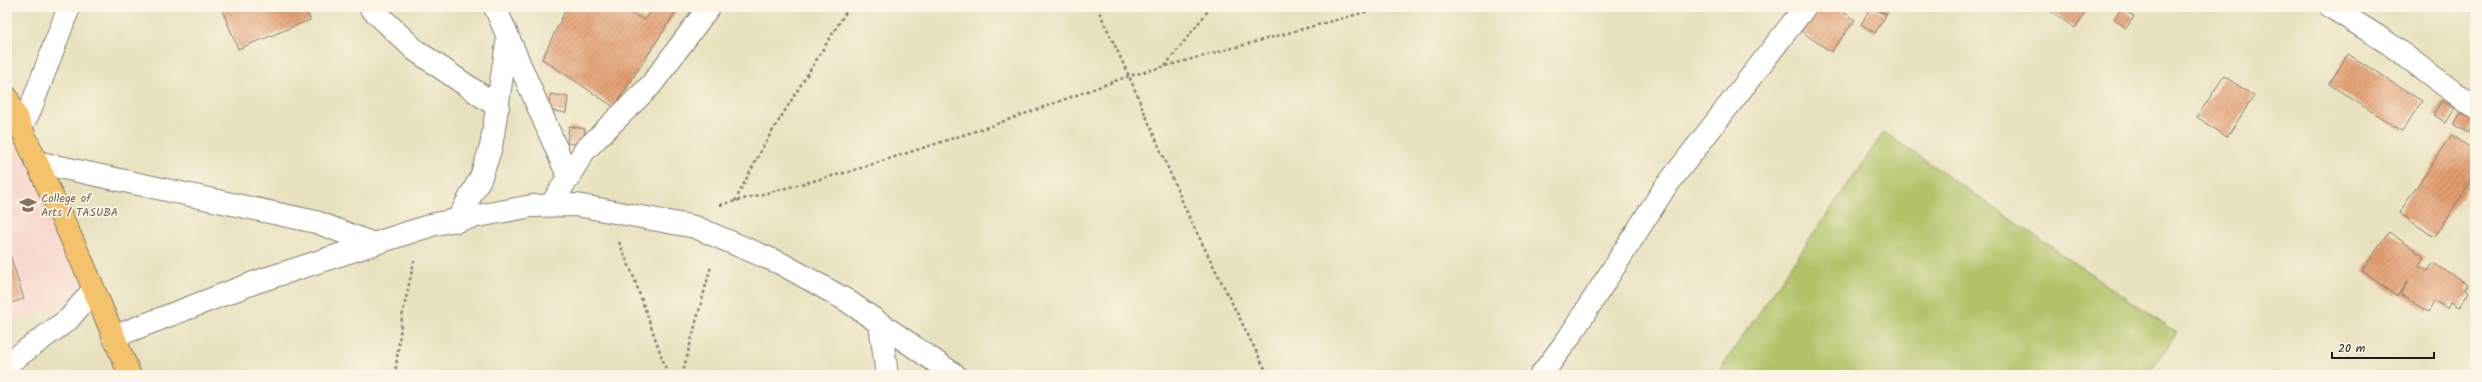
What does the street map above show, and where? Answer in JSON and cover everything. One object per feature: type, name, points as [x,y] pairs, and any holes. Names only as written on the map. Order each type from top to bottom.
[{"type":"main road","points":[[7,97],[130,375]]},
{"type":"street","points":[[21,127],[30,110],[62,22],[70,7]]},
{"type":"street","points":[[370,7],[415,50],[498,107]]},
{"type":"street","points":[[495,7],[569,178]]},
{"type":"street","points":[[551,205],[585,150],[651,85],[709,7]]},
{"type":"street","points":[[1541,375],[1568,339],[1664,189],[1805,7]]},
{"type":"street","points":[[2331,7],[2388,43],[2475,108]]},
{"type":"street","points":[[457,221],[481,177],[491,147],[508,37]]},
{"type":"street","points":[[36,162],[316,222],[374,244]]},
{"type":"street","points":[[113,337],[256,282],[423,228],[532,206],[577,205],[696,227],[782,264],[846,300],[955,375]]},
{"type":"street","points":[[7,364],[69,319],[93,290]]},
{"type":"street","points":[[880,323],[887,375]]},
{"type":"path","points":[[734,202],[765,143],[849,7]]},
{"type":"path","points":[[1097,7],[1129,76],[1188,215],[1268,375]]},
{"type":"path","points":[[1165,66],[1211,7]]},
{"type":"path","points":[[713,207],[848,172],[991,126],[1129,76],[1384,7]]},
{"type":"path","points":[[604,210],[633,275],[668,375]]},
{"type":"path","points":[[394,375],[402,317],[423,228]]},
{"type":"path","points":[[682,375],[709,270],[724,239]]},
{"type":"shaded area","name":"College of Arts / TASUBA","points":[[7,114],[92,296],[7,326]]},
{"type":"green space","points":[[1884,132],[2177,333],[2148,375],[1716,375]]},
{"type":"building","points":[[221,7],[306,7],[310,20],[238,49]]},
{"type":"building","points":[[567,7],[617,7],[645,20],[654,7],[679,7],[614,107],[542,59]]},
{"type":"building","points":[[1818,7],[1836,7],[1855,20],[1831,52],[1801,31]]},
{"type":"building","points":[[1871,7],[1886,15],[1875,33],[1861,24]]},
{"type":"building","points":[[1875,7],[1890,7],[1886,14]]},
{"type":"building","points":[[2044,7],[2089,7],[2075,28]]},
{"type":"building","points":[[2122,8],[2134,17],[2126,28],[2114,19]]},
{"type":"building","points":[[2348,54],[2422,101],[2402,131],[2329,84]]},
{"type":"building","points":[[2224,76],[2254,96],[2227,137],[2197,117]]},
{"type":"building","points":[[551,94],[568,97],[566,113],[548,110]]},
{"type":"building","points":[[2442,100],[2455,108],[2446,123],[2433,114]]},
{"type":"building","points":[[2464,108],[2475,114],[2475,120],[2468,133],[2454,125]]},
{"type":"building","points":[[569,126],[585,129],[583,145],[567,143]]},
{"type":"building","points":[[2452,135],[2475,151],[2475,176],[2434,237],[2399,213]]},
{"type":"building","points":[[2389,232],[2425,257],[2419,266],[2428,271],[2433,263],[2468,284],[2465,289],[2469,292],[2459,308],[2451,303],[2448,309],[2435,301],[2428,312],[2400,294],[2409,279],[2397,296],[2362,271]]},
{"type":"building","points":[[10,255],[24,299],[7,304],[7,256]]},
{"type":"place","name":"College of Arts / TASUBA","points":[[28,205]]}]
